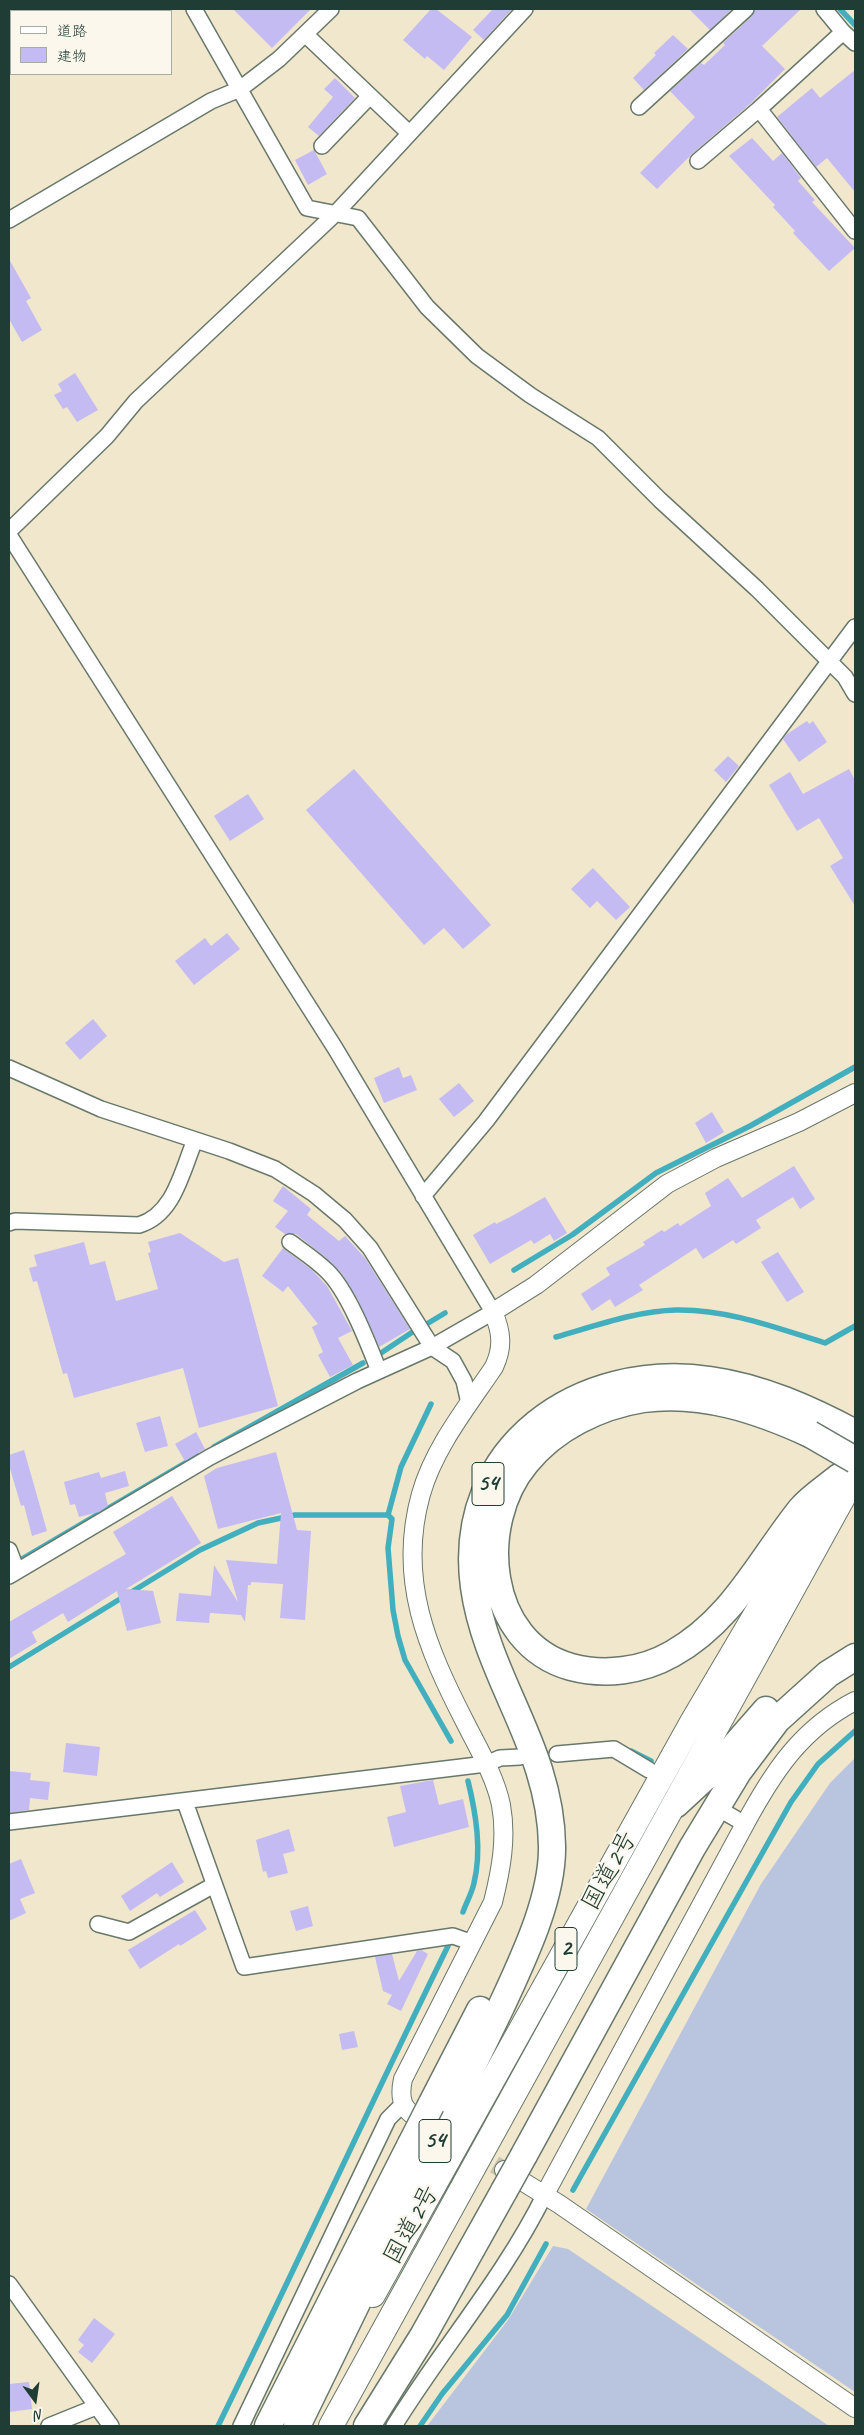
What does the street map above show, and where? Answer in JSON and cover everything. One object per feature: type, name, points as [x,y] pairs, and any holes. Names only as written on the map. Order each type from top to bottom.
[{"type":"highway","name":"54","points":[[297,2426],[516,1974],[541,1905],[549,1875],[552,1847],[546,1793],[540,1768],[486,1636],[474,1587],[472,1562],[477,1514],[484,1491],[495,1469],[510,1448],[549,1413],[574,1398],[600,1388],[654,1378],[708,1380],[752,1389],[815,1424],[855,1433]]},
{"type":"highway","points":[[671,1398],[698,1399],[815,1424],[850,1471],[802,1508],[756,1573],[719,1618],[696,1638],[672,1654],[649,1664],[627,1670],[605,1672],[584,1670],[565,1665],[543,1654],[526,1639],[513,1623],[497,1584],[494,1560],[501,1509],[511,1485],[525,1463],[568,1425],[594,1413],[635,1401],[671,1398]]},
{"type":"highway","name":"国道2号","points":[[331,2426],[676,1804],[850,1471],[855,1453]]},
{"type":"highway","name":"国道2号","points":[[302,2426],[692,1722],[810,1522],[850,1471]]},
{"type":"highway","points":[[676,1804],[716,1767],[754,1723],[790,1689],[817,1669],[855,1649]]},
{"type":"highway","points":[[367,2426],[423,2336],[511,2172],[692,1848],[738,1772],[772,1726],[790,1708],[828,1674],[855,1657]]},
{"type":"highway","points":[[268,2426],[411,2144],[430,2115],[532,1912],[546,1874],[552,1847]]},
{"type":"street","points":[[194,9],[307,208],[358,218],[427,307],[478,356],[530,395],[598,438],[660,500],[757,588],[845,678],[855,694]]},
{"type":"street","points":[[9,220],[211,102],[240,89],[279,59],[331,9]]},
{"type":"street","points":[[430,2115],[414,2117],[403,2104],[401,2096],[404,2079],[493,1902],[501,1872],[504,1838],[501,1804],[486,1764],[444,1680],[428,1643],[416,1600],[413,1553],[417,1514],[428,1472],[500,1353],[498,1324],[493,1312],[330,1039],[9,533],[107,436],[136,401],[335,214],[525,9]]},
{"type":"street","points":[[639,107],[746,9]]},
{"type":"street","points":[[824,9],[855,43]]},
{"type":"street","points":[[698,161],[759,110],[843,32]]},
{"type":"street","points":[[305,34],[369,97],[409,133]]},
{"type":"street","points":[[322,146],[369,97]]},
{"type":"street","points":[[759,110],[855,231]]},
{"type":"street","points":[[424,1196],[486,1121],[855,627]]},
{"type":"street","points":[[9,1068],[101,1109],[195,1140],[274,1169],[314,1194],[345,1220],[370,1248],[389,1275],[432,1346],[453,1361],[464,1380],[469,1403]]},
{"type":"street","points":[[12,1565],[210,1457],[432,1346],[493,1312],[536,1285],[667,1184],[716,1158],[799,1122],[855,1093]]},
{"type":"street","points":[[9,1223],[15,1221],[139,1225],[149,1222],[167,1207],[195,1140]]},
{"type":"street","points":[[290,1242],[328,1271],[339,1286],[369,1345],[379,1371]]},
{"type":"street","points":[[394,2426],[423,2378],[508,2260],[528,2228],[544,2194],[745,1824],[775,1773],[792,1749],[814,1727],[855,1702]]},
{"type":"street","points":[[557,1754],[614,1749],[649,1770]]},
{"type":"street","points":[[9,1822],[486,1764],[500,1758],[520,1757]]},
{"type":"street","points":[[185,1802],[244,1967],[453,1936],[473,1943]]},
{"type":"street","points":[[726,1813],[745,1824]]},
{"type":"street","points":[[98,1924],[129,1932],[214,1885]]},
{"type":"street","points":[[241,2426],[388,2119],[403,2104]]},
{"type":"street","points":[[511,2172],[855,2408]]},
{"type":"street","points":[[9,2284],[111,2426]]},
{"type":"street","points":[[49,2426],[96,2407]]},
{"type":"shaded area","points":[[855,1758],[855,2392],[586,2209],[761,1884],[830,1783]]},
{"type":"shaded area","points":[[553,2246],[568,2249],[829,2426],[427,2426],[508,2320]]},
{"type":"building","points":[[233,9],[311,9],[272,48]]},
{"type":"building","points":[[431,9],[436,9],[472,37],[444,70],[427,56],[425,59],[403,40]]},
{"type":"building","points":[[493,9],[512,9],[484,40],[473,30]]},
{"type":"building","points":[[689,9],[732,9],[710,30]]},
{"type":"building","points":[[755,9],[801,9],[762,46],[785,69],[750,104],[692,154],[657,189],[640,173],[695,117],[670,91],[701,63],[704,65],[725,45],[723,43],[752,16]]},
{"type":"building","points":[[673,35],[688,49],[644,90],[633,78],[656,55],[654,53]]},
{"type":"building","points":[[855,70],[855,192],[827,158],[816,167],[777,117],[812,88],[820,98]]},
{"type":"building","points":[[335,78],[355,98],[319,136],[308,127],[333,97],[324,89]]},
{"type":"building","points":[[752,138],[773,161],[782,153],[801,178],[798,181],[815,200],[812,202],[855,248],[829,271],[793,233],[795,231],[773,207],[775,205],[729,156]]},
{"type":"building","points":[[314,150],[327,174],[308,185],[295,160]]},
{"type":"building","points":[[9,259],[31,298],[26,301],[42,330],[22,342],[9,319]]},
{"type":"building","points":[[75,373],[98,410],[77,422],[67,407],[63,409],[54,395],[62,391],[58,384]]},
{"type":"building","points":[[807,721],[809,724],[813,721],[827,742],[799,762],[783,739],[787,734]]},
{"type":"building","points":[[728,756],[739,766],[726,782],[714,770]]},
{"type":"building","points":[[354,769],[491,925],[463,949],[444,928],[424,945],[306,810]]},
{"type":"building","points":[[849,769],[855,780],[855,906],[830,866],[843,858],[819,818],[797,831],[769,785],[790,772],[803,794]]},
{"type":"building","points":[[248,794],[264,819],[230,841],[214,816]]},
{"type":"building","points":[[593,868],[630,907],[616,920],[597,901],[590,908],[571,889]]},
{"type":"building","points":[[227,933],[240,949],[194,985],[175,961],[205,938],[211,946]]},
{"type":"building","points":[[93,1019],[107,1036],[80,1060],[65,1043]]},
{"type":"building","points":[[399,1067],[403,1078],[411,1075],[417,1090],[384,1103],[374,1078]]},
{"type":"building","points":[[459,1083],[474,1101],[454,1117],[439,1099]]},
{"type":"building","points":[[712,1112],[724,1132],[706,1143],[695,1123]]},
{"type":"building","points":[[794,1166],[815,1199],[800,1209],[793,1197],[756,1220],[761,1228],[736,1244],[733,1240],[703,1259],[696,1248],[639,1285],[643,1290],[615,1307],[610,1299],[592,1311],[581,1294],[610,1275],[606,1268],[645,1245],[643,1242],[678,1223],[680,1226],[711,1206],[705,1193],[728,1178],[742,1198]]},
{"type":"building","points":[[283,1186],[311,1209],[307,1215],[339,1241],[345,1236],[365,1258],[410,1329],[379,1347],[358,1300],[342,1274],[324,1256],[296,1234],[285,1234],[275,1227],[288,1211],[273,1201]]},
{"type":"building","points":[[545,1197],[567,1233],[554,1241],[550,1234],[534,1244],[531,1240],[490,1264],[473,1235]]},
{"type":"building","points":[[180,1233],[224,1262],[238,1258],[278,1406],[199,1428],[183,1368],[74,1398],[67,1373],[63,1374],[37,1281],[33,1282],[29,1268],[37,1266],[34,1255],[84,1242],[90,1265],[105,1261],[116,1301],[158,1289],[148,1253],[151,1252],[148,1242]]},
{"type":"building","points":[[283,1248],[312,1270],[327,1286],[352,1331],[338,1338],[353,1365],[330,1377],[318,1355],[323,1352],[312,1327],[318,1324],[288,1286],[283,1292],[262,1276]]},
{"type":"building","points":[[778,1252],[804,1292],[787,1302],[761,1262]]},
{"type":"building","points":[[160,1416],[168,1446],[145,1452],[136,1423]]},
{"type":"building","points":[[196,1432],[205,1449],[185,1461],[175,1444]]},
{"type":"building","points":[[24,1450],[47,1531],[32,1536],[24,1505],[21,1506],[9,1465],[9,1455]]},
{"type":"building","points":[[276,1452],[297,1530],[311,1531],[305,1620],[280,1618],[283,1584],[251,1582],[251,1585],[248,1585],[245,1622],[241,1615],[210,1613],[209,1623],[176,1621],[179,1593],[211,1596],[214,1565],[238,1602],[226,1560],[277,1564],[281,1513],[218,1529],[204,1476],[217,1468]]},
{"type":"building","points":[[125,1471],[129,1486],[105,1493],[108,1506],[99,1512],[79,1517],[75,1504],[70,1505],[64,1482],[99,1472],[101,1478]]},
{"type":"building","points":[[172,1496],[201,1543],[126,1589],[153,1591],[161,1623],[127,1631],[117,1591],[68,1622],[63,1613],[32,1632],[37,1642],[9,1659],[9,1622],[126,1554],[113,1532]]},
{"type":"building","points":[[66,1743],[100,1747],[97,1776],[63,1772]]},
{"type":"building","points":[[9,1771],[31,1773],[30,1780],[50,1782],[48,1800],[30,1798],[29,1810],[9,1813]]},
{"type":"building","points":[[433,1780],[439,1805],[463,1799],[469,1827],[394,1847],[387,1817],[406,1812],[400,1786]]},
{"type":"building","points":[[289,1829],[295,1851],[283,1854],[288,1873],[268,1878],[266,1871],[263,1872],[256,1840]]},
{"type":"building","points":[[21,1859],[35,1893],[20,1899],[26,1913],[9,1921],[9,1864]]},
{"type":"building","points":[[172,1862],[184,1882],[160,1897],[157,1893],[130,1911],[121,1896]]},
{"type":"building","points":[[308,1906],[313,1926],[296,1931],[290,1911]]},
{"type":"building","points":[[195,1910],[207,1929],[140,1969],[128,1950]]},
{"type":"building","points":[[421,1950],[428,1954],[401,2011],[387,2004],[392,1995],[383,1991],[375,1957],[392,1954],[399,1981],[417,1951]]},
{"type":"building","points":[[354,2031],[358,2047],[342,2050],[339,2034]]},
{"type":"building","points":[[94,2318],[115,2334],[92,2363],[78,2352],[84,2345],[78,2340]]},
{"type":"building","points":[[29,2382],[32,2409],[9,2412],[9,2384]]},
{"type":"waterway","points":[[840,9],[855,25]]},
{"type":"waterway","points":[[514,1270],[572,1235],[656,1173],[750,1126],[855,1067]]},
{"type":"waterway","points":[[556,1337],[631,1316],[676,1310],[714,1313],[752,1320],[825,1343],[855,1326]]},
{"type":"waterway","points":[[425,1325],[445,1313]]},
{"type":"waterway","points":[[381,1353],[414,1331]]},
{"type":"waterway","points":[[214,1447],[363,1363]]},
{"type":"waterway","points":[[9,1667],[200,1550],[258,1523],[295,1515],[388,1515],[401,1467],[431,1404]]},
{"type":"waterway","points":[[15,1563],[197,1456]]},
{"type":"waterway","points":[[388,1515],[392,1519],[388,1548],[393,1610],[398,1636],[405,1660],[451,1741]]},
{"type":"waterway","points":[[573,2190],[791,1802],[818,1764],[855,1731]]},
{"type":"waterway","points":[[631,1751],[651,1761]]},
{"type":"waterway","points":[[463,1912],[473,1887],[478,1858],[476,1819],[468,1781]]},
{"type":"waterway","points":[[218,2426],[448,1946]]},
{"type":"waterway","points":[[420,2426],[442,2394],[507,2315],[546,2244]]},
{"type":"tunnel","points":[[448,2137],[504,2170]]}]
